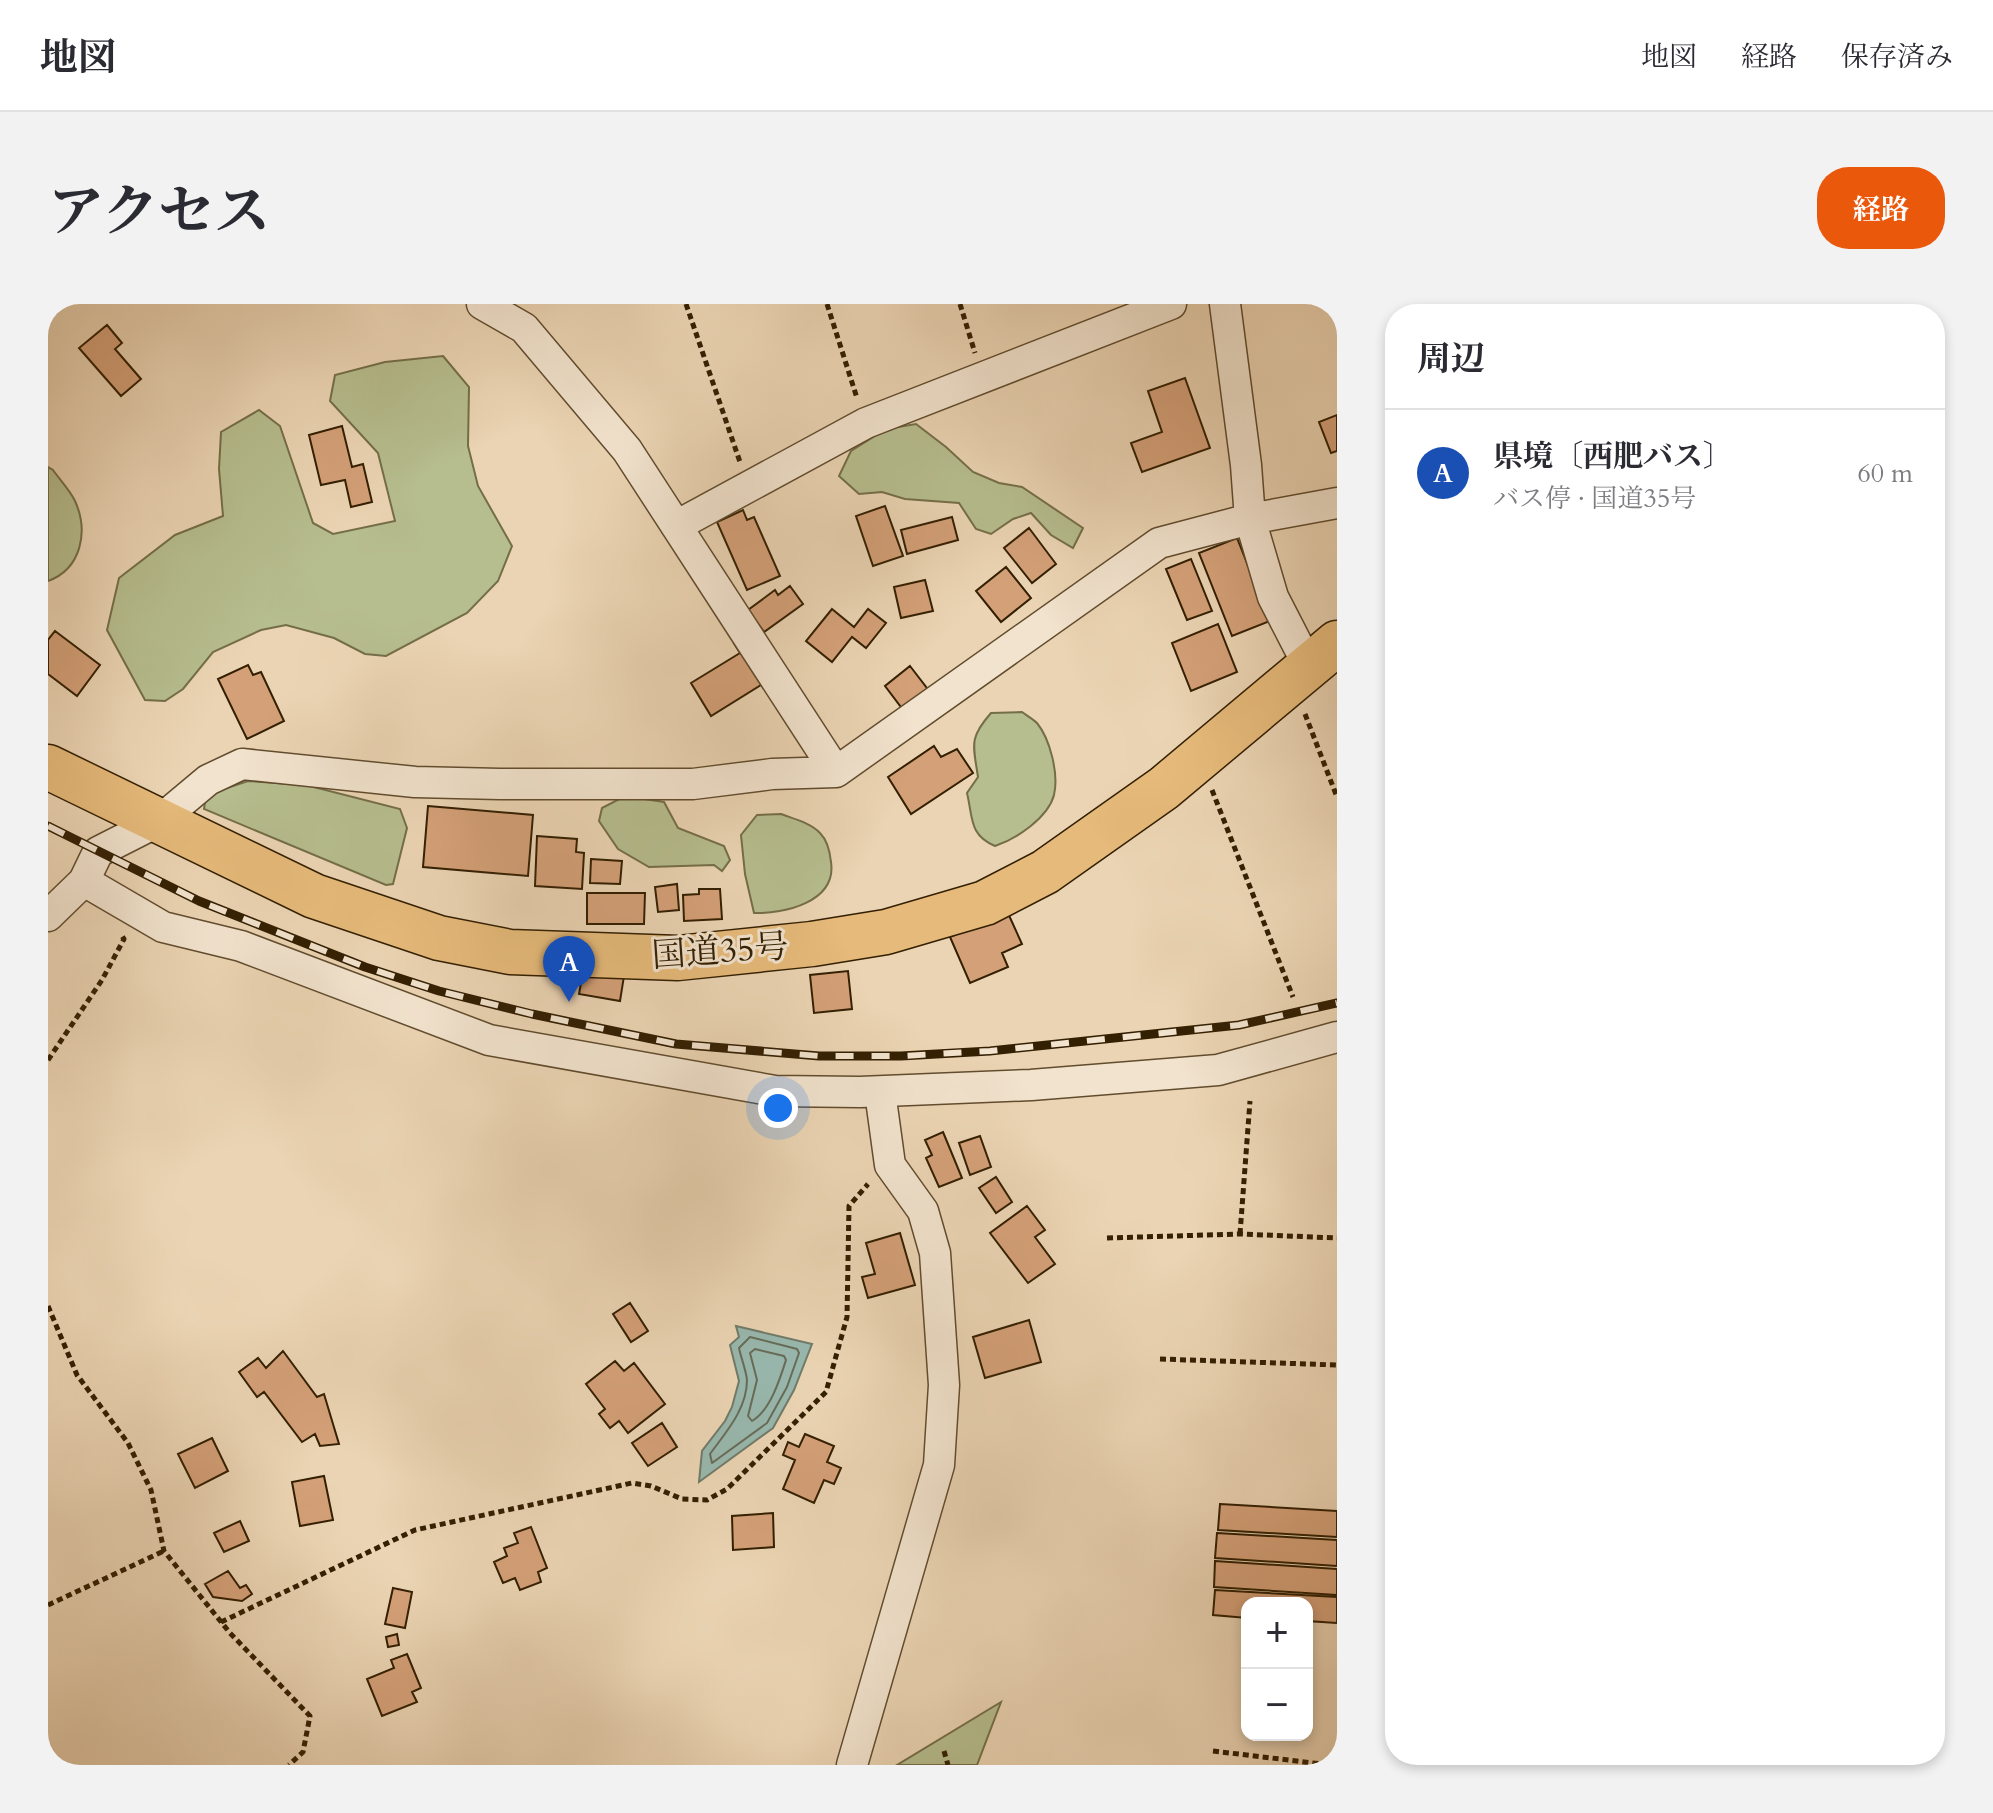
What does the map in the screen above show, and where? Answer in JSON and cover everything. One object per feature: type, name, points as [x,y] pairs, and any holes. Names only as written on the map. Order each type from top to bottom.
[{"type":"highway","name":"国道35号","points":[[48,767],[314,896],[439,938],[510,952],[678,958],[812,944],[886,932],[985,903],[1045,872],[1164,788],[1323,655]]},
{"type":"street","points":[[482,304],[524,328],[627,450],[836,772]]},
{"type":"street","points":[[678,525],[866,423],[1171,304]]},
{"type":"street","points":[[1225,304],[1250,519],[1273,597],[1323,655]]},
{"type":"street","points":[[48,916],[84,881],[98,852],[159,821],[208,780],[242,764],[415,782],[500,784],[693,784],[772,774],[836,772],[1159,543],[1250,519],[1337,503]]},
{"type":"street","points":[[84,881],[163,927],[241,946],[489,1040],[775,1091],[880,1092],[1031,1085],[1218,1070],[1337,1037]]},
{"type":"street","points":[[852,1765],[939,1465],[944,1385],[935,1253],[923,1211],[890,1165],[880,1092]]},
{"type":"path","points":[[686,304],[743,472]]},
{"type":"path","points":[[827,304],[862,412]]},
{"type":"path","points":[[960,304],[978,362]]},
{"type":"path","points":[[1305,713],[1337,797]]},
{"type":"path","points":[[1212,789],[1293,997]]},
{"type":"path","points":[[48,1060],[94,993],[124,939],[111,896]]},
{"type":"path","points":[[1240,1234],[1250,1101]]},
{"type":"path","points":[[221,1622],[415,1530],[632,1483],[651,1486],[682,1499],[707,1500],[727,1489],[826,1392],[847,1317],[849,1206],[890,1165]]},
{"type":"path","points":[[1107,1238],[1240,1234],[1337,1238]]},
{"type":"path","points":[[48,1306],[77,1375],[128,1443],[151,1490],[164,1551],[221,1622],[310,1716],[303,1752],[289,1765]]},
{"type":"path","points":[[1160,1359],[1337,1365]]},
{"type":"path","points":[[48,1605],[164,1551]]},
{"type":"path","points":[[944,1751],[948,1765]]},
{"type":"path","points":[[1213,1751],[1330,1765]]},
{"type":"green space","points":[[443,356],[469,387],[468,446],[478,486],[512,546],[498,581],[467,613],[386,656],[365,654],[334,638],[286,625],[261,630],[213,652],[183,689],[165,701],[145,700],[107,630],[119,578],[175,535],[223,516],[219,469],[221,432],[259,410],[280,426],[313,523],[333,534],[395,521],[378,453],[330,401],[335,375],[385,362]]},
{"type":"green space","points":[[916,424],[973,472],[999,483],[1022,487],[1083,528],[1073,548],[1051,535],[1031,513],[1013,519],[991,534],[976,529],[959,503],[905,499],[882,492],[859,494],[839,476],[851,451],[886,429]]},
{"type":"green space","points":[[48,467],[73,497],[79,513],[81,537],[75,559],[68,568],[48,581]]},
{"type":"green space","points":[[1022,712],[1037,723],[1049,747],[1054,767],[1054,795],[1045,812],[1030,826],[995,846],[980,837],[972,818],[967,793],[978,777],[974,742],[991,713]]},
{"type":"green space","points":[[248,781],[306,785],[400,809],[407,828],[393,884],[386,885],[204,809],[206,795]]},
{"type":"green space","points":[[625,796],[664,802],[678,828],[724,846],[730,860],[722,871],[714,865],[649,867],[618,849],[599,821],[602,808]]},
{"type":"green space","points":[[781,814],[807,824],[823,836],[830,854],[831,876],[826,887],[806,903],[780,911],[754,913],[745,874],[741,835],[757,815]]},
{"type":"green space","points":[[1001,1702],[977,1765],[897,1765]]},
{"type":"water","points":[[736,1326],[812,1344],[794,1390],[773,1428],[699,1482],[702,1451],[725,1421],[739,1381],[730,1345],[739,1337]]},
{"type":"building","points":[[107,325],[122,343],[115,349],[141,379],[121,396],[79,348]]},
{"type":"building","points":[[1185,378],[1210,448],[1142,472],[1131,443],[1162,432],[1148,391]]},
{"type":"building","points":[[1337,415],[1337,451],[1331,453],[1319,422]]},
{"type":"building","points":[[342,426],[352,467],[363,464],[372,502],[351,507],[345,480],[321,485],[309,435]]},
{"type":"building","points":[[885,506],[903,556],[873,566],[856,516]]},
{"type":"building","points":[[743,510],[747,520],[754,517],[780,576],[747,590],[717,522]]},
{"type":"building","points":[[952,517],[958,540],[907,554],[901,530]]},
{"type":"building","points":[[1029,528],[1056,564],[1032,583],[1004,548]]},
{"type":"building","points":[[1237,538],[1270,621],[1232,636],[1199,553]]},
{"type":"building","points":[[1191,559],[1212,611],[1187,620],[1166,569]]},
{"type":"building","points":[[1006,567],[1031,598],[1001,622],[976,591]]},
{"type":"building","points":[[925,580],[933,611],[901,618],[894,587]]},
{"type":"building","points":[[790,586],[803,604],[764,632],[748,610],[775,590],[778,595]]},
{"type":"building","points":[[832,609],[854,627],[868,609],[886,623],[866,648],[852,637],[832,662],[806,641]]},
{"type":"building","points":[[1218,624],[1237,672],[1191,691],[1172,643]]},
{"type":"building","points":[[55,631],[100,665],[77,696],[48,674],[48,640]]},
{"type":"building","points":[[743,638],[769,680],[711,716],[691,683],[740,653],[734,643]]},
{"type":"building","points":[[248,665],[253,675],[261,672],[284,721],[247,739],[218,679]]},
{"type":"building","points":[[910,666],[930,692],[904,711],[885,686]]},
{"type":"building","points":[[934,746],[941,757],[957,749],[973,773],[911,814],[888,777]]},
{"type":"building","points":[[428,806],[533,815],[528,876],[423,867]]},
{"type":"building","points":[[537,836],[577,839],[576,852],[584,853],[582,889],[535,886]]},
{"type":"building","points":[[591,859],[622,861],[620,884],[590,883]]},
{"type":"building","points":[[677,884],[679,910],[658,912],[655,887]]},
{"type":"building","points":[[699,889],[720,889],[722,919],[684,921],[683,895],[699,894]]},
{"type":"building","points":[[587,893],[645,893],[644,924],[587,924]]},
{"type":"building","points":[[1007,911],[1022,944],[1002,953],[1008,967],[970,983],[950,937]]},
{"type":"building","points":[[848,971],[852,1009],[814,1013],[810,975]]},
{"type":"building","points":[[583,972],[624,976],[620,1001],[579,994]]},
{"type":"building","points":[[943,1132],[962,1178],[939,1187],[926,1158],[932,1155],[925,1140]]},
{"type":"building","points":[[980,1136],[991,1167],[970,1175],[959,1143]]},
{"type":"building","points":[[996,1177],[1012,1202],[996,1213],[979,1188]]},
{"type":"building","points":[[1027,1206],[1045,1230],[1035,1237],[1055,1264],[1028,1283],[990,1233]]},
{"type":"building","points":[[900,1233],[915,1285],[868,1298],[862,1277],[875,1274],[866,1243]]},
{"type":"building","points":[[630,1303],[648,1331],[631,1342],[613,1314]]},
{"type":"building","points":[[1029,1320],[1041,1362],[985,1378],[973,1337]]},
{"type":"building","points":[[283,1351],[317,1397],[324,1394],[339,1444],[320,1446],[315,1434],[302,1442],[264,1392],[257,1397],[239,1372],[258,1358],[266,1368]]},
{"type":"building","points":[[615,1361],[624,1371],[634,1363],[665,1404],[628,1433],[619,1421],[610,1428],[599,1414],[605,1409],[586,1384]]},
{"type":"building","points":[[662,1423],[677,1447],[648,1466],[632,1443]]},
{"type":"building","points":[[805,1434],[834,1446],[827,1462],[841,1468],[834,1484],[824,1480],[814,1503],[783,1489],[795,1460],[783,1455],[788,1442],[799,1447]]},
{"type":"building","points":[[212,1438],[228,1471],[195,1488],[178,1454]]},
{"type":"building","points":[[324,1476],[333,1520],[300,1526],[292,1482]]},
{"type":"building","points":[[1220,1504],[1337,1511],[1337,1537],[1218,1530]]},
{"type":"building","points":[[773,1513],[774,1547],[733,1550],[732,1516]]},
{"type":"building","points":[[240,1521],[249,1541],[224,1552],[214,1533]]},
{"type":"building","points":[[531,1527],[547,1568],[538,1572],[541,1582],[520,1590],[515,1578],[503,1583],[494,1562],[507,1556],[504,1548],[518,1543],[514,1533]]},
{"type":"building","points":[[1217,1533],[1337,1540],[1337,1566],[1215,1558]]},
{"type":"building","points":[[1215,1561],[1337,1569],[1337,1595],[1214,1587]]},
{"type":"building","points":[[228,1571],[240,1588],[246,1585],[252,1594],[242,1601],[213,1597],[205,1584]]},
{"type":"building","points":[[393,1588],[412,1592],[405,1628],[385,1624]]},
{"type":"building","points":[[1215,1590],[1337,1597],[1337,1623],[1313,1621],[1313,1597],[1241,1597],[1241,1617],[1213,1615]]},
{"type":"building","points":[[397,1634],[399,1645],[388,1647],[386,1637]]},
{"type":"building","points":[[407,1654],[421,1688],[412,1692],[417,1702],[382,1716],[367,1679],[394,1668],[391,1660]]},
{"type":"railway","points":[[48,826],[199,901],[365,967],[439,991],[676,1044],[819,1056],[990,1051],[1239,1025],[1337,1003]]},
{"type":"place","name":"県境〔西肥バス〕","points":[[569,1002]]}]
